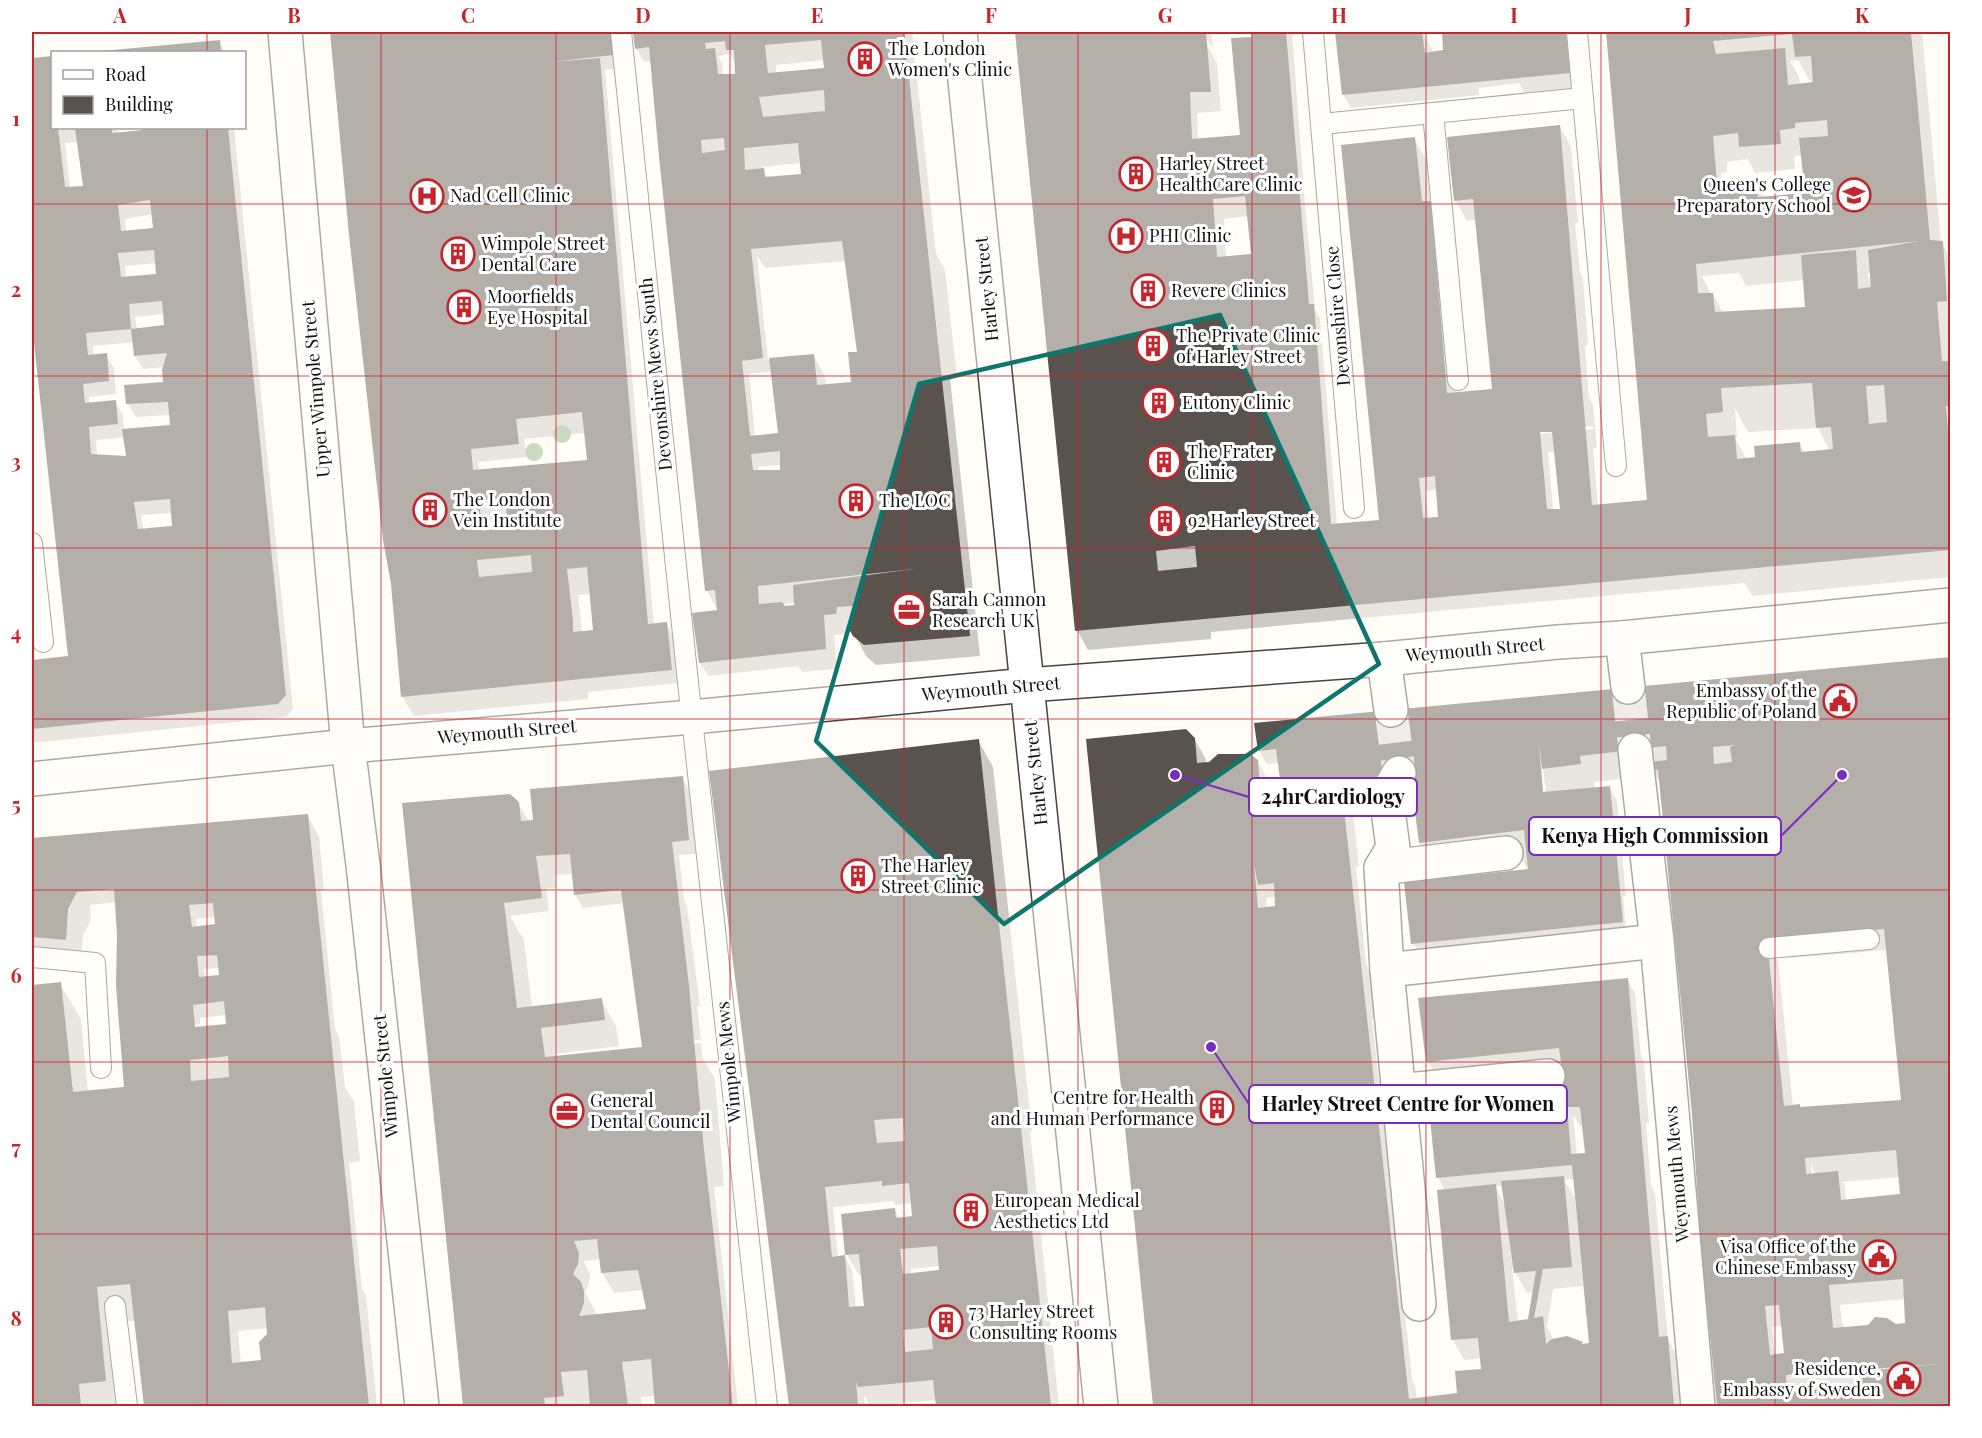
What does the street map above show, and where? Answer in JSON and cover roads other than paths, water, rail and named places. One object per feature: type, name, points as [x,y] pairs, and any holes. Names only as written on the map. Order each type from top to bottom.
[{"type":"street","name":"Upper Wimpole Street","points":[[285,32],[348,746]]},
{"type":"street","name":"Harley Street","points":[[960,32],[1101,1407]]},
{"type":"street","name":"Weymouth Street","points":[[32,779],[348,746],[692,717],[1027,685],[1384,658],[1558,642],[1622,639],[1950,605]]},
{"type":"street","points":[[1622,639],[1628,687]]},
{"type":"street","points":[[1384,658],[1391,710]]},
{"type":"street","name":"Wimpole Street","points":[[348,746],[422,1407]]},
{"type":"street","name":"Weymouth Mews","points":[[1635,750],[1664,953],[1698,1407]]},
{"type":"street","points":[[1399,773],[1386,795],[1393,848],[1381,868],[1387,970],[1419,1304]]},
{"type":"street","points":[[1381,868],[1506,853]]},
{"type":"street","points":[[1387,970],[1664,953]]},
{"type":"street","points":[[1398,1091],[1548,1076]]},
{"type":"lane","name":"Devonshire Mews South","points":[[621,32],[692,717]]},
{"type":"lane","name":"Devonshire Close","points":[[1313,32],[1354,508]]},
{"type":"lane","points":[[1577,32],[1616,466]]},
{"type":"lane","points":[[1322,124],[1583,98]]},
{"type":"lane","points":[[1433,113],[1458,380]]},
{"type":"lane","points":[[32,551],[43,642]]},
{"type":"lane","name":"Wimpole Mews","points":[[692,717],[767,1407]]},
{"type":"lane","points":[[1769,948],[1869,939]]},
{"type":"lane","points":[[32,957],[94,963],[101,1068]]},
{"type":"lane","points":[[115,1306],[127,1407]]},
{"type":"tunnel","points":[[1628,687],[1635,750]]},
{"type":"tunnel","points":[[1391,710],[1399,773]]},
{"type":"place","name":"The London Women's Clinic","points":[[865,59]]},
{"type":"place","name":"Harley Street HealthCare Clinic","points":[[1136,174]]},
{"type":"place","name":"Queen's College Preparatory School","points":[[1854,195]]},
{"type":"place","name":"Nad Cell Clinic","points":[[427,196]]},
{"type":"place","name":"PHI Clinic","points":[[1126,236]]},
{"type":"place","name":"Wimpole Street Dental Care","points":[[458,254]]},
{"type":"place","name":"Revere Clinics","points":[[1148,291]]},
{"type":"place","name":"Moorfields Eye Hospital","points":[[464,307]]},
{"type":"place","name":"The Private Clinic of Harley Street","points":[[1153,346]]},
{"type":"place","name":"Eutony Clinic","points":[[1159,403]]},
{"type":"place","name":"The Frater Clinic","points":[[1164,462]]},
{"type":"place","name":"The LOC","points":[[856,501]]},
{"type":"place","name":"The London Vein Institute","points":[[430,510]]},
{"type":"place","name":"92 Harley Street","points":[[1165,521]]},
{"type":"place","name":"Sarah Cannon Research UK","points":[[909,610]]},
{"type":"place","name":"Embassy of the Republic of Poland","points":[[1840,701]]},
{"type":"place","name":"24hrCardiology","points":[[1175,775]]},
{"type":"place","name":"Kenya High Commission","points":[[1842,775]]},
{"type":"place","name":"The Harley Street Clinic","points":[[858,876]]},
{"type":"place","name":"Harley Street Centre for Women","points":[[1211,1047]]},
{"type":"place","name":"Centre for Health and Human Performance","points":[[1217,1108]]},
{"type":"place","name":"General Dental Council","points":[[567,1111]]},
{"type":"place","name":"European Medical Aesthetics Ltd","points":[[971,1211]]},
{"type":"place","name":"Visa Office of the Chinese Embassy","points":[[1879,1257]]},
{"type":"place","name":"73 Harley Street Consulting Rooms","points":[[946,1322]]},
{"type":"place","name":"Residence, Embassy of Sweden","points":[[1904,1379]]}]
